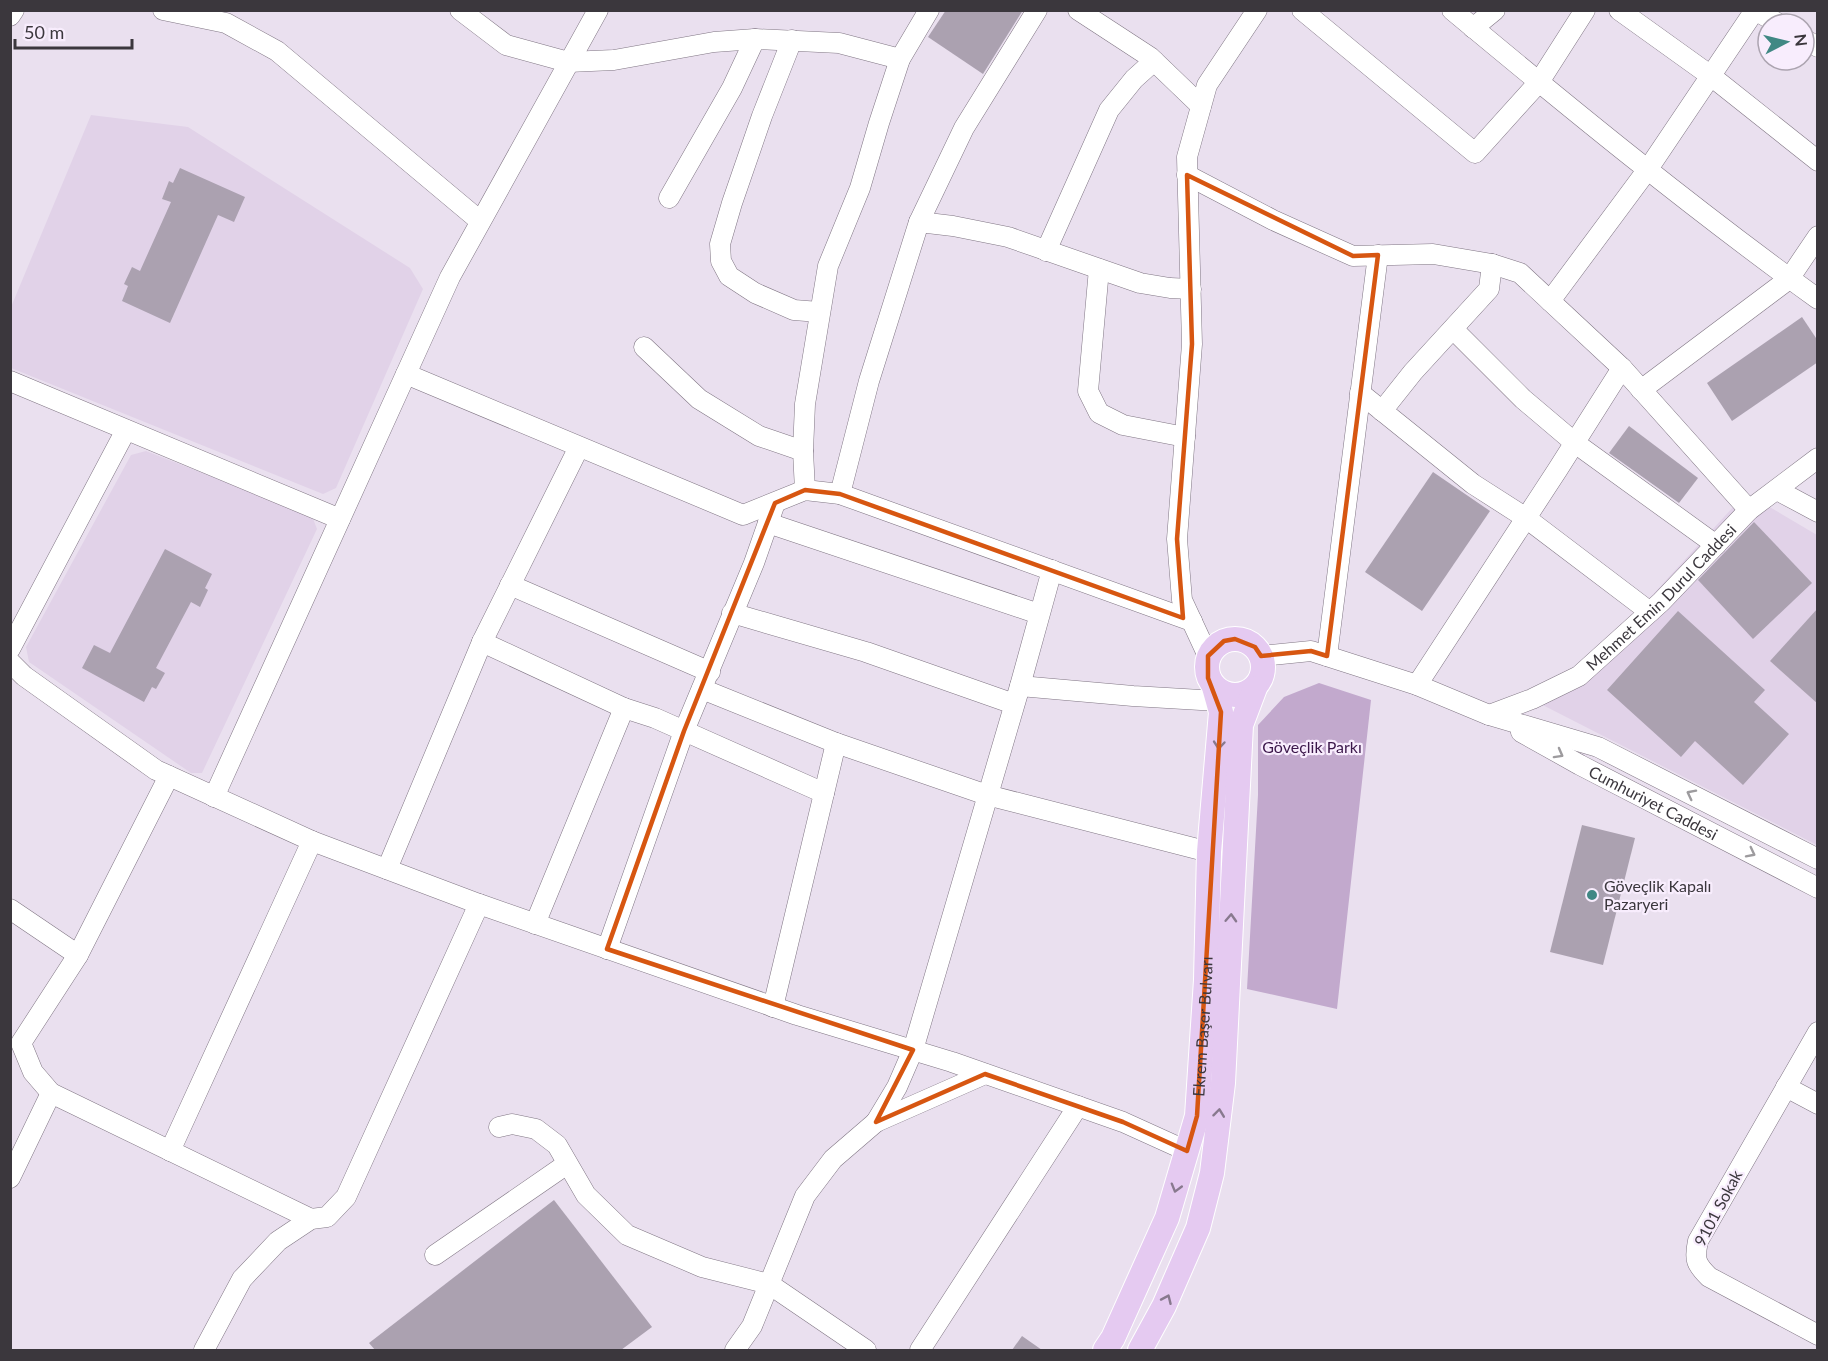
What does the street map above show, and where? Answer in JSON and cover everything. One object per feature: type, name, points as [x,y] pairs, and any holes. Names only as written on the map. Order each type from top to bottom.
[{"type":"main road","points":[[1235,639],[1246,641],[1255,647],[1261,656],[1263,667],[1261,678],[1255,688],[1246,694],[1234,696],[1224,693],[1216,694],[1208,678],[1206,667],[1215,647],[1224,641],[1235,639]]},
{"type":"main road","name":"Ekrem Başer Bulvarı","points":[[1140,1350],[1164,1306],[1198,1228],[1212,1173],[1223,1083],[1240,725],[1255,688]]},
{"type":"main road","name":"Ekrem Başer Bulvarı","points":[[1106,1350],[1167,1218],[1197,1116],[1206,980],[1209,852],[1221,712],[1216,694]]},
{"type":"street","points":[[10,16],[14,10]]},
{"type":"street","points":[[164,10],[230,17],[277,51],[480,221]]},
{"type":"street","points":[[214,797],[450,277],[598,10]]},
{"type":"street","points":[[805,489],[803,451],[805,404],[828,266],[860,188],[900,59],[929,10]]},
{"type":"street","points":[[840,494],[869,381],[919,222],[964,128],[1037,10]]},
{"type":"street","points":[[1078,10],[1154,61],[1201,106]]},
{"type":"street","points":[[1209,656],[1182,600],[1177,539],[1192,344],[1186,157],[1207,85],[1257,10]]},
{"type":"street","points":[[1302,10],[1475,153],[1539,82],[1585,10]]},
{"type":"street","points":[[1452,10],[1648,169],[1818,299]]},
{"type":"street","points":[[1473,28],[1495,10]]},
{"type":"street","points":[[1619,10],[1710,76],[1818,161]]},
{"type":"street","points":[[1550,301],[1648,169],[1755,10]]},
{"type":"street","points":[[462,11],[506,45],[568,62],[614,60],[714,42],[754,39],[839,43],[900,59]]},
{"type":"street","points":[[669,198],[732,88],[754,39]]},
{"type":"street","points":[[792,40],[762,116],[732,203],[720,244],[721,261],[729,276],[755,293],[794,310],[819,312]]},
{"type":"street","points":[[1046,251],[1110,110],[1134,79],[1154,61]]},
{"type":"street","points":[[1187,175],[1273,220],[1353,255],[1433,254],[1492,264],[1520,273],[1622,368],[1749,510]]},
{"type":"street","points":[[919,222],[1008,237],[1140,284],[1191,289]]},
{"type":"street","points":[[1641,390],[1789,279],[1818,236]]},
{"type":"street","points":[[1326,656],[1378,255]]},
{"type":"street","points":[[1382,411],[1413,372],[1488,289],[1492,264]]},
{"type":"street","points":[[1099,269],[1088,391],[1099,413],[1123,425],[1185,437]]},
{"type":"street","points":[[1453,329],[1523,399],[1575,443],[1716,545]]},
{"type":"street","points":[[644,347],[699,399],[759,436],[803,451]]},
{"type":"street","points":[[1417,685],[1622,368]]},
{"type":"street","points":[[406,374],[743,515],[805,489],[840,494],[1192,621]]},
{"type":"street","points":[[10,381],[340,519]]},
{"type":"street","points":[[1360,393],[1473,484],[1526,518],[1650,612]]},
{"type":"street","points":[[10,649],[126,430]]},
{"type":"street","points":[[387,869],[482,642],[579,447]]},
{"type":"street","name":"Mehmet Emin Durul Caddesi","points":[[1490,715],[1532,699],[1579,676],[1650,612],[1749,510],[1818,458]]},
{"type":"street","points":[[1778,490],[1818,512]]},
{"type":"street","points":[[607,949],[684,731],[754,563],[775,503]]},
{"type":"street","points":[[768,523],[1039,614]]},
{"type":"street","points":[[876,1122],[897,1087],[913,1050],[1052,570]]},
{"type":"street","points":[[510,585],[836,744],[987,795],[1209,852]]},
{"type":"street","points":[[732,613],[1017,695],[1216,694]]},
{"type":"street","points":[[482,642],[624,708],[655,718],[824,793]]},
{"type":"street","name":"Cumhuriyet Caddesi","points":[[1261,656],[1311,651],[1417,685],[1490,715],[1598,747],[1818,859]]},
{"type":"street","points":[[10,662],[24,676],[156,770],[312,841],[479,904],[773,1007],[913,1050],[1078,1106],[1123,1122],[1187,1151]]},
{"type":"street","points":[[535,924],[624,708]]},
{"type":"street","name":"Cumhuriyet Caddesi","points":[[1490,715],[1580,765],[1818,888]]},
{"type":"street","points":[[773,1007],[836,744]]},
{"type":"street","points":[[170,776],[78,955],[21,1042],[33,1072],[51,1093],[311,1219]]},
{"type":"street","points":[[170,1151],[312,841]]},
{"type":"street","points":[[204,1350],[242,1280],[278,1241],[311,1219],[327,1217],[346,1197],[479,904]]},
{"type":"street","points":[[10,909],[78,955]]},
{"type":"street","name":"9101 Sokak","points":[[1818,1032],[1698,1241],[1695,1254],[1698,1266],[1709,1277],[1818,1335]]},
{"type":"street","points":[[735,1350],[752,1326],[806,1196],[833,1159],[876,1122],[985,1074]]},
{"type":"street","points":[[1786,1087],[1818,1104]]},
{"type":"street","points":[[10,1178],[51,1093]]},
{"type":"street","points":[[920,1350],[1078,1106]]},
{"type":"street","points":[[499,1127],[512,1124],[536,1129],[557,1145],[586,1195],[627,1235],[702,1267],[770,1284],[866,1350]]},
{"type":"street","points":[[435,1255],[567,1164]]},
{"type":"highlighted area","points":[[1187,175],[1353,256],[1378,255],[1327,656],[1311,651],[1261,656],[1255,647],[1235,639],[1224,641],[1208,656],[1208,678],[1221,712],[1197,1116],[1187,1151],[1123,1122],[985,1074],[876,1122],[913,1050],[607,949],[684,731],[775,503],[805,490],[840,494],[1183,618],[1177,539],[1192,344]]},
{"type":"shaded area","points":[[91,115],[188,127],[410,268],[423,289],[336,488],[323,494],[11,368],[11,307]]},
{"type":"shaded area","points":[[146,451],[312,516],[317,529],[202,773],[191,773],[29,662],[26,647],[131,455]]},
{"type":"shaded area","points":[[1746,493],[1817,535],[1817,845],[1525,696],[1601,651]]},
{"type":"green space","name":"Göveçlik Parkı","points":[[1319,683],[1371,700],[1337,1009],[1247,989],[1258,795],[1258,725],[1284,697]]},
{"type":"building","points":[[946,10],[1023,10],[983,74],[928,37]]},
{"type":"building","points":[[180,168],[245,197],[234,222],[218,215],[170,323],[122,301],[128,286],[124,284],[132,267],[140,271],[171,202],[162,199],[169,181],[173,183]]},
{"type":"building","points":[[1802,317],[1818,341],[1818,362],[1732,421],[1707,383]]},
{"type":"building","points":[[1629,426],[1698,478],[1679,503],[1609,453]]},
{"type":"building","points":[[1433,472],[1490,511],[1422,611],[1365,572]]},
{"type":"building","points":[[1754,522],[1812,583],[1753,639],[1698,580]]},
{"type":"building","points":[[165,549],[212,574],[200,607],[191,602],[156,668],[165,673],[156,689],[152,687],[144,702],[82,668],[94,645],[110,653]]},
{"type":"building","points":[[1818,608],[1818,704],[1770,661]]},
{"type":"building","points":[[1678,611],[1765,690],[1754,702],[1789,734],[1743,785],[1695,741],[1681,757],[1607,690]]},
{"type":"building","name":"Göveçlik Kapalı Pazaryeri","points":[[1582,825],[1635,838],[1603,965],[1550,952]]},
{"type":"building","points":[[554,1200],[652,1327],[621,1350],[375,1350],[369,1343]]},
{"type":"building","points":[[1022,1336],[1042,1350],[1012,1350]]},
{"type":"place","name":"Göveçlik Kapalı Pazaryeri","points":[[1592,895]]}]
